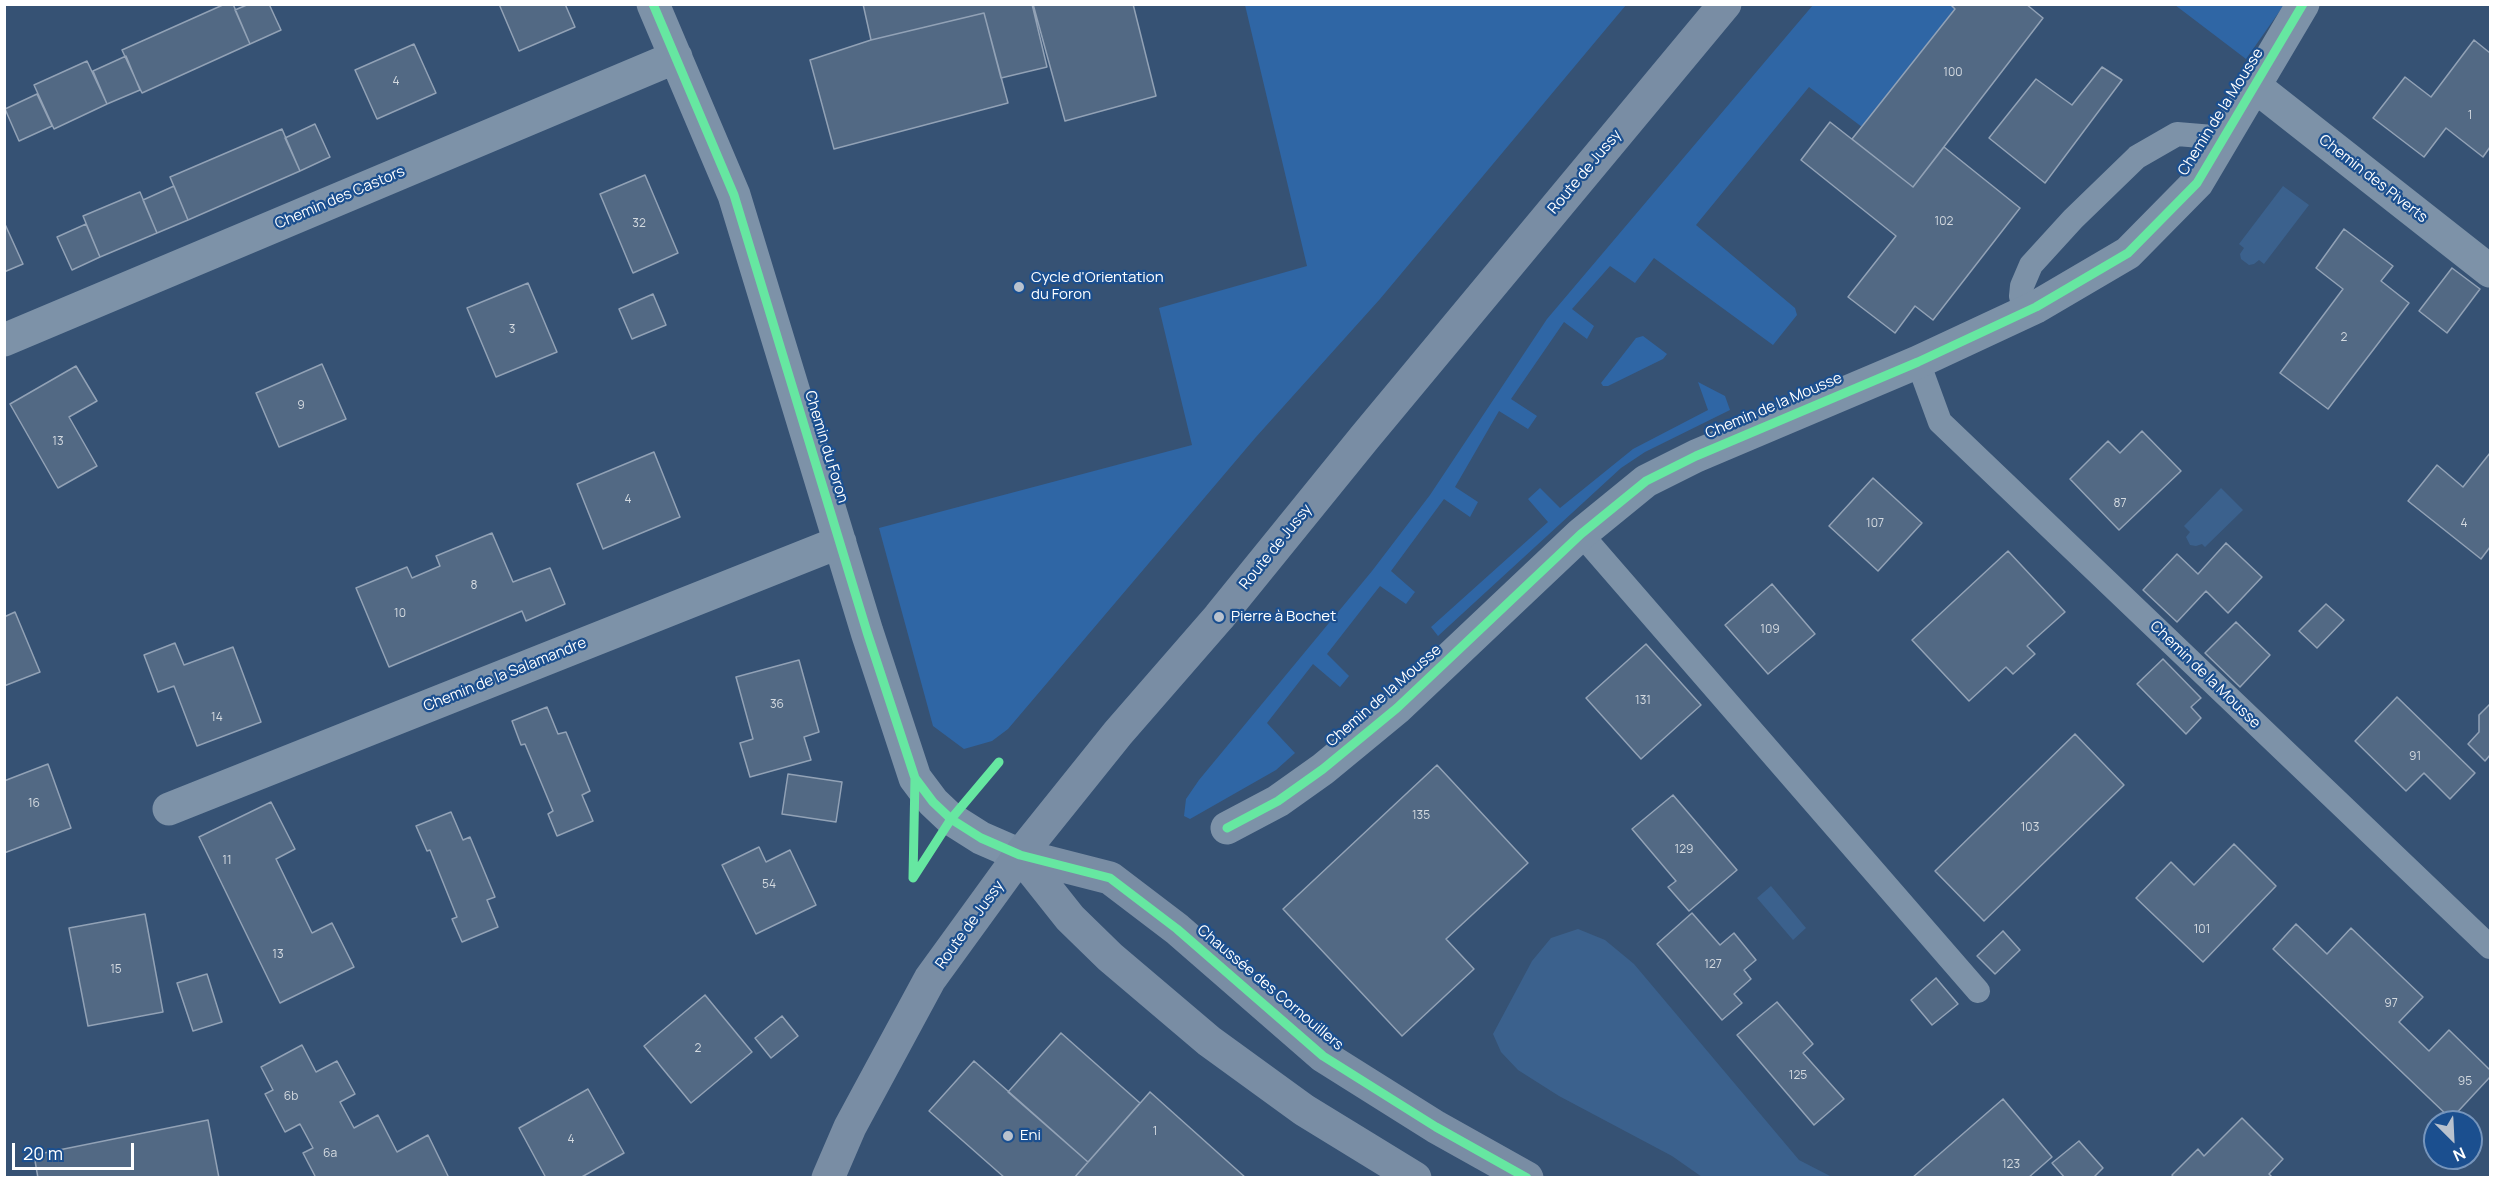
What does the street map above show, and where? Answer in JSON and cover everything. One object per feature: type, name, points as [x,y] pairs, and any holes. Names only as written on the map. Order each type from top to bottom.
[{"type":"main road","name":"Route de Jussy","points":[[828,1178],[850,1127],[930,979],[1020,855],[1725,4]]},
{"type":"main road","points":[[1020,855],[1070,918],[1110,957],[1209,1041],[1304,1110],[1415,1178]]},
{"type":"main road","name":"Chaussée des Cornouillers","points":[[1020,855],[1110,878],[1177,929],[1323,1056],[1436,1127],[1527,1178]]},
{"type":"street","name":"Chemin du Foron","points":[[653,4],[734,195],[915,778],[933,802],[951,819],[981,838],[1020,855]]},
{"type":"street","name":"Chemin de la Mousse","points":[[1227,828],[1278,801],[1323,769],[1429,679],[1581,534],[1646,481],[1706,452],[1918,362],[2025,312],[2128,253],[2197,183],[2256,87],[2303,4]]},
{"type":"street","name":"Chemin des Castors","points":[[4,340],[676,57]]},
{"type":"street","name":"Chemin des Piverts","points":[[2256,87],[2490,271]]},
{"type":"street","name":"Chemin de la Salamandre","points":[[170,809],[840,542]]},
{"type":"lane","points":[[2025,312],[2021,291],[2031,265],[2073,219],[2137,157],[2177,134],[2225,138]]},
{"type":"lane","name":"Chemin de la Mousse","points":[[1918,362],[1940,422],[2490,947]]},
{"type":"lane","points":[[1581,534],[1978,991]]},
{"type":"shaded area","points":[[1950,4],[1955,9],[1862,127],[1809,87],[1696,225],[1795,308],[1797,315],[1773,345],[1654,258],[1635,283],[1610,266],[1572,309],[1594,326],[1587,339],[1564,322],[1511,399],[1537,416],[1528,429],[1499,411],[1455,487],[1478,502],[1470,517],[1444,499],[1391,571],[1415,592],[1406,604],[1380,586],[1327,654],[1349,676],[1340,687],[1313,664],[1267,723],[1295,753],[1276,770],[1190,819],[1184,816],[1186,799],[1199,780],[1372,571],[1430,495],[1547,319],[1813,5]]},
{"type":"shaded area","points":[[1245,5],[1626,5],[1380,299],[1256,437],[1008,729],[992,741],[964,749],[933,726],[879,528],[1192,445],[1159,308],[1307,266]]},
{"type":"shaded area","points":[[2175,5],[2284,5],[2246,59]]},
{"type":"shaded area","points":[[2283,186],[2309,205],[2264,264],[2259,260],[2249,265],[2241,259],[2240,254],[2244,248],[2239,244]]},
{"type":"shaded area","points":[[1643,336],[1667,354],[1663,359],[1608,386],[1603,386],[1601,383],[1636,338]]},
{"type":"shaded area","points":[[1698,382],[1725,396],[1730,410],[1645,452],[1621,468],[1438,636],[1431,627],[1548,522],[1528,499],[1540,488],[1560,508],[1633,449],[1708,410]]},
{"type":"shaded area","points":[[2221,488],[2243,510],[2205,547],[2202,544],[2190,545],[2186,537],[2190,532],[2184,526]]},
{"type":"shaded area","points":[[1771,886],[1806,928],[1793,940],[1757,898]]},
{"type":"shaded area","points":[[1578,929],[1605,940],[1634,964],[1799,1160],[1832,1177],[1702,1177],[1672,1156],[1559,1096],[1518,1070],[1501,1052],[1493,1034],[1532,961],[1551,938]]},
{"type":"building","points":[[225,4],[233,4],[250,44],[142,93],[122,50]]},
{"type":"building","points":[[249,4],[269,4],[281,30],[250,44],[235,10]]},
{"type":"building","points":[[499,4],[565,4],[575,27],[519,51]]},
{"type":"building","points":[[863,4],[1032,4],[1047,67],[1001,78],[984,13],[871,40]]},
{"type":"building","points":[[1033,4],[1133,4],[1156,96],[1065,121]]},
{"type":"building","points":[[1950,4],[2026,4],[2043,18],[1913,187],[1852,139],[1955,9]]},
{"type":"building","points":[[984,13],[1008,103],[834,149],[810,60],[871,40]]},
{"type":"building","points":[[2474,40],[2490,53],[2490,147],[2483,157],[2446,128],[2424,157],[2373,118],[2405,77],[2431,97]]},
{"type":"building","points":[[414,44],[436,93],[377,119],[355,70]]},
{"type":"building","points":[[126,56],[140,90],[107,104],[93,71]]},
{"type":"building","points":[[87,61],[107,104],[54,129],[34,85]]},
{"type":"building","points":[[2102,67],[2122,80],[2045,183],[1989,138],[2036,79],[2072,105]]},
{"type":"building","points":[[37,94],[52,126],[19,141],[5,109]]},
{"type":"building","points":[[1830,122],[1913,187],[1944,147],[2020,208],[1933,320],[1915,306],[1895,333],[1848,297],[1896,236],[1801,160]]},
{"type":"building","points":[[315,124],[330,157],[300,171],[285,138]]},
{"type":"building","points":[[282,129],[300,171],[188,220],[170,177]]},
{"type":"building","points":[[645,175],[678,253],[633,273],[600,194]]},
{"type":"building","points":[[174,186],[188,220],[157,233],[143,200]]},
{"type":"building","points":[[140,192],[157,233],[100,257],[83,216]]},
{"type":"building","points":[[4,222],[23,264],[4,272]]},
{"type":"building","points":[[86,224],[100,257],[72,270],[57,237]]},
{"type":"building","points":[[2344,229],[2393,266],[2381,281],[2409,303],[2328,409],[2280,373],[2343,289],[2316,268]]},
{"type":"building","points":[[2452,268],[2480,289],[2447,333],[2419,311]]},
{"type":"building","points":[[528,283],[557,352],[496,377],[467,308]]},
{"type":"building","points":[[653,294],[666,325],[632,339],[619,309]]},
{"type":"building","points":[[322,364],[346,419],[279,447],[256,393]]},
{"type":"building","points":[[76,366],[97,401],[69,417],[97,466],[58,488],[10,404]]},
{"type":"building","points":[[2142,431],[2181,471],[2119,530],[2070,479],[2108,441],[2120,453]]},
{"type":"building","points":[[654,452],[680,517],[603,549],[577,484]]},
{"type":"building","points":[[2490,453],[2490,547],[2481,559],[2408,501],[2437,465],[2463,487]]},
{"type":"building","points":[[1873,478],[1922,523],[1878,571],[1829,526]]},
{"type":"building","points":[[492,533],[513,582],[550,568],[565,604],[526,621],[522,611],[389,667],[356,588],[407,567],[412,578],[440,566],[436,556]]},
{"type":"building","points":[[2226,543],[2262,577],[2228,613],[2206,591],[2177,622],[2143,590],[2177,554],[2198,574]]},
{"type":"building","points":[[2008,551],[2065,612],[2027,646],[2035,654],[2013,674],[2006,667],[1969,701],[1912,640]]},
{"type":"building","points":[[1772,584],[1815,634],[1768,674],[1725,625]]},
{"type":"building","points":[[2326,604],[2344,620],[2317,648],[2299,631]]},
{"type":"building","points":[[15,612],[40,672],[4,686],[4,617]]},
{"type":"building","points":[[2236,622],[2270,655],[2240,687],[2205,653]]},
{"type":"building","points":[[175,643],[184,665],[233,647],[261,722],[197,746],[174,686],[158,692],[144,655]]},
{"type":"building","points":[[1646,644],[1701,705],[1641,759],[1586,698]]},
{"type":"building","points":[[2163,659],[2201,698],[2191,707],[2201,718],[2186,734],[2137,684]]},
{"type":"building","points":[[799,660],[819,732],[804,737],[811,760],[750,777],[740,743],[753,739],[736,677]]},
{"type":"building","points":[[2397,697],[2475,773],[2450,799],[2424,773],[2406,791],[2355,741]]},
{"type":"building","points":[[2490,704],[2490,755],[2485,761],[2468,744],[2479,732],[2479,715]]},
{"type":"building","points":[[547,707],[558,734],[566,732],[590,791],[582,795],[593,821],[557,836],[548,814],[553,811],[525,744],[521,745],[512,721]]},
{"type":"building","points":[[2075,734],[2124,785],[1984,921],[1935,871]]},
{"type":"building","points":[[48,764],[71,828],[4,853],[4,781]]},
{"type":"building","points":[[1437,765],[1528,863],[1446,939],[1474,969],[1402,1036],[1283,909]]},
{"type":"building","points":[[788,774],[842,782],[836,822],[782,814]]},
{"type":"building","points":[[1673,795],[1737,870],[1689,911],[1668,887],[1676,881],[1632,829]]},
{"type":"building","points":[[271,802],[295,849],[276,859],[312,933],[332,923],[354,967],[280,1003],[199,837]]},
{"type":"building","points":[[451,812],[463,840],[470,837],[495,897],[487,900],[498,927],[462,942],[452,919],[457,917],[430,850],[427,851],[416,826]]},
{"type":"building","points":[[2234,844],[2276,886],[2203,962],[2136,898],[2171,862],[2194,885]]},
{"type":"building","points":[[759,847],[766,862],[790,850],[816,905],[756,934],[722,865]]},
{"type":"building","points":[[1692,913],[1720,945],[1734,933],[1756,960],[1744,970],[1751,979],[1734,994],[1742,1003],[1722,1020],[1657,944]]},
{"type":"building","points":[[145,914],[163,1012],[88,1026],[69,928]]},
{"type":"building","points":[[2296,924],[2327,954],[2351,928],[2423,997],[2399,1022],[2429,1051],[2449,1030],[2490,1070],[2490,1077],[2459,1110],[2442,1110],[2273,949]]},
{"type":"building","points":[[2003,931],[2020,950],[1995,974],[1977,956]]},
{"type":"building","points":[[207,974],[222,1022],[193,1031],[177,983]]},
{"type":"building","points":[[1936,978],[1958,1004],[1932,1025],[1911,1000]]},
{"type":"building","points":[[705,995],[752,1052],[691,1103],[644,1046]]},
{"type":"building","points":[[1777,1002],[1813,1044],[1803,1053],[1844,1099],[1814,1125],[1737,1035]]},
{"type":"building","points":[[782,1016],[798,1036],[771,1058],[755,1038]]},
{"type":"building","points":[[1061,1033],[1140,1103],[1088,1162],[1008,1092]]},
{"type":"building","points":[[302,1045],[316,1072],[337,1061],[355,1094],[340,1102],[354,1128],[378,1115],[397,1152],[428,1135],[449,1178],[316,1178],[303,1153],[313,1148],[300,1124],[285,1132],[265,1094],[273,1090],[261,1067]]},
{"type":"building","name":"Eni","points":[[974,1061],[1088,1162],[1074,1178],[1005,1178],[929,1111]]},
{"type":"building","points":[[588,1089],[624,1153],[580,1178],[546,1178],[519,1128]]},
{"type":"building","points":[[1150,1092],[1246,1178],[1074,1178]]},
{"type":"building","points":[[2003,1099],[2052,1157],[2028,1178],[1912,1178]]},
{"type":"building","points":[[2242,1118],[2283,1159],[2269,1174],[2273,1178],[2174,1178],[2172,1175],[2198,1149],[2204,1156]]},
{"type":"building","points":[[208,1120],[219,1178],[38,1178],[34,1155]]},
{"type":"building","points":[[2079,1141],[2103,1168],[2093,1178],[2065,1178],[2052,1163]]},
{"type":"cycle path","points":[[653,4],[734,195],[867,632],[915,778],[933,802],[951,819],[981,838],[1020,855],[1110,878],[1177,929],[1323,1056],[1436,1127],[1527,1178]]},
{"type":"cycle path","points":[[1227,828],[1278,801],[1323,769],[1397,708],[1581,534],[1646,481],[1696,456],[1918,362],[2036,307],[2128,253],[2197,183],[2303,4]]},
{"type":"cycle path","points":[[913,878],[951,819],[999,762]]},
{"type":"cycle path","points":[[913,878],[915,778]]},
{"type":"place","name":"Cycle d'Orientation du Foron","points":[[1019,287]]},
{"type":"place","name":"Pierre à Bochet","points":[[1219,617]]},
{"type":"place","name":"Eni","points":[[1008,1136]]}]
